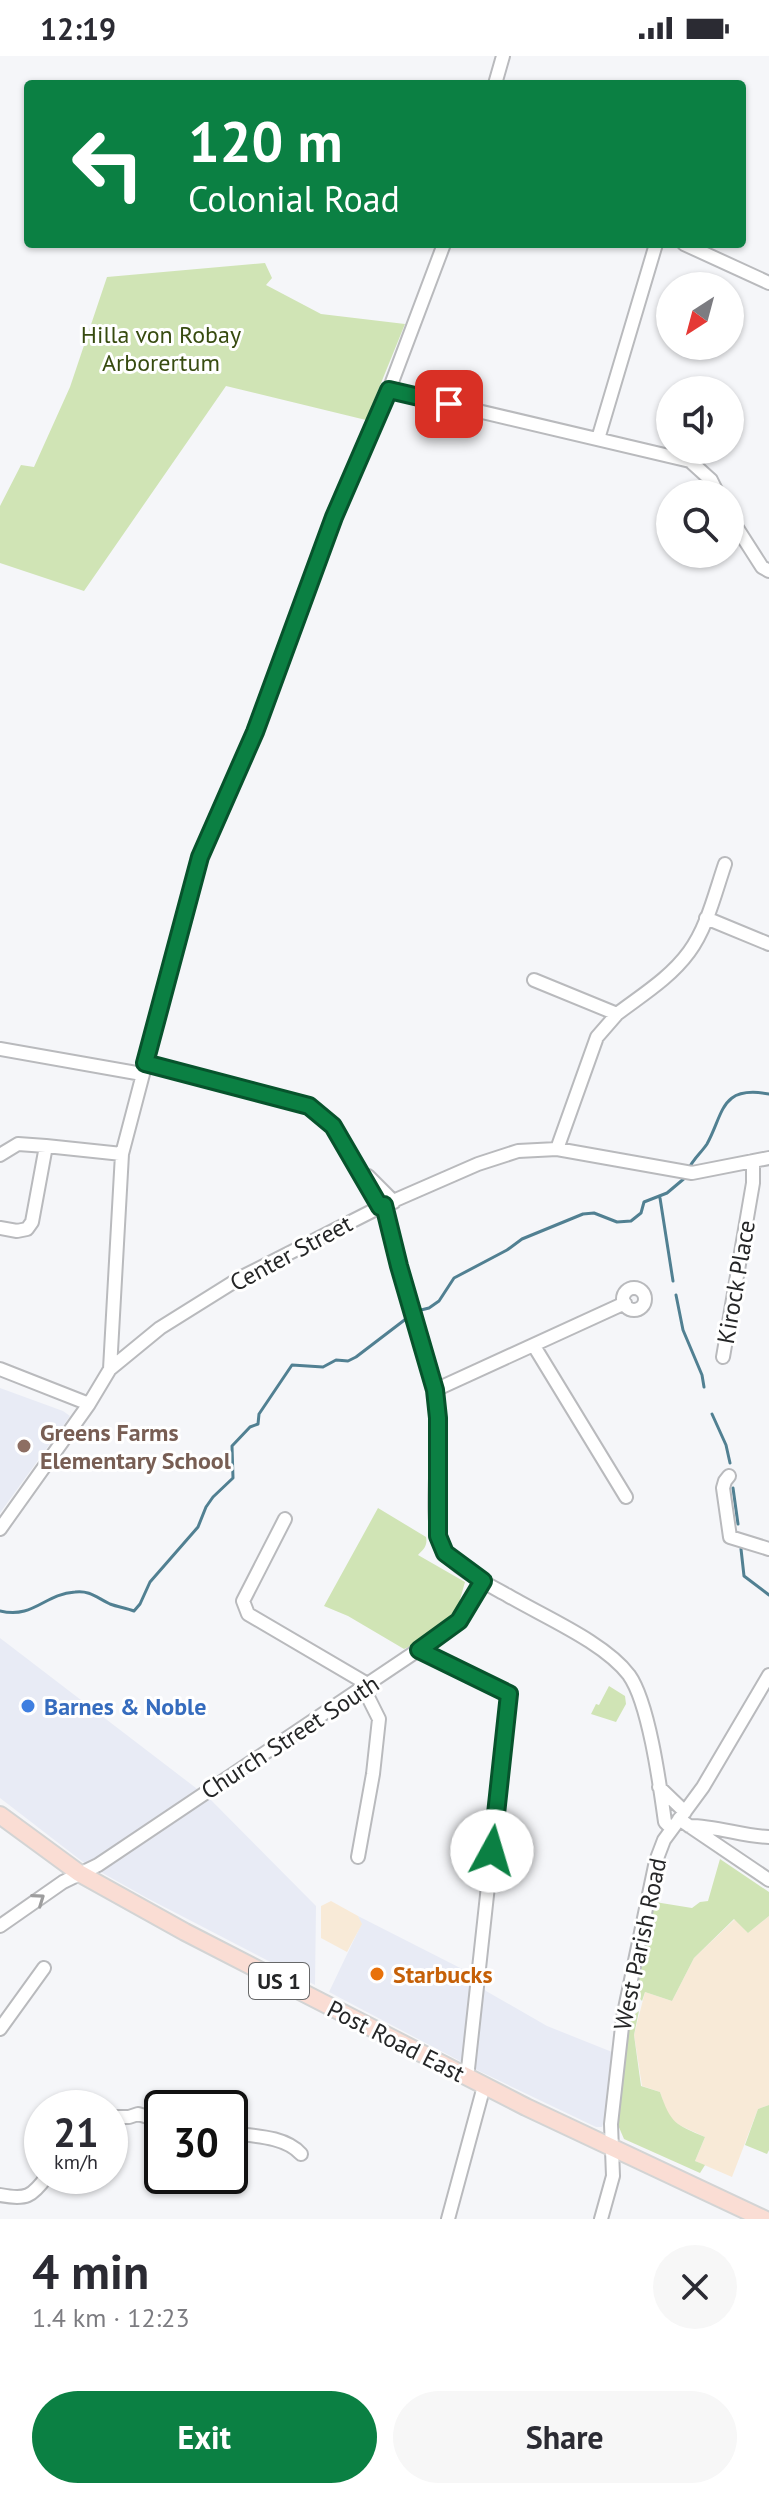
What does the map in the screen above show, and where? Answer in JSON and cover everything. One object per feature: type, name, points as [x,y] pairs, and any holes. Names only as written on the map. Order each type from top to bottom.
[{"type":"main road","name":"Post Road East","points":[[0,1815],[79,1873],[185,1932],[467,2078],[764,2219]]},
{"type":"street","points":[[496,80],[503,56]]},
{"type":"street","points":[[0,1529],[89,1404],[110,1369],[122,1154],[200,857],[255,732],[334,517],[389,390],[442,248]]},
{"type":"street","points":[[598,439],[655,248]]},
{"type":"street","points":[[693,248],[769,283]]},
{"type":"street","points":[[389,390],[690,461],[711,480]]},
{"type":"street","points":[[744,539],[762,567],[769,571]]},
{"type":"street","points":[[557,1149],[597,1037],[617,1014],[669,975],[690,951],[706,918],[725,864]]},
{"type":"street","points":[[706,918],[769,944]]},
{"type":"street","points":[[534,980],[617,1014]]},
{"type":"street","points":[[0,1049],[144,1069],[309,1106],[333,1126],[386,1204],[435,1390],[438,1418],[438,1536],[445,1553],[483,1581],[591,1643],[624,1669],[636,1687],[647,1720],[665,1822],[681,1821],[748,1837],[769,1837]]},
{"type":"street","points":[[0,1155],[18,1144],[122,1154]]},
{"type":"street","points":[[0,1228],[17,1231],[27,1229],[32,1222],[46,1146]]},
{"type":"street","name":"Center Street","points":[[110,1369],[160,1328],[240,1278],[386,1204],[491,1159],[518,1151],[557,1149],[688,1172],[769,1158]]},
{"type":"street","name":"Kirock Place","points":[[723,1357],[753,1183],[753,1161]]},
{"type":"street","points":[[435,1390],[625,1303]]},
{"type":"street","points":[[534,1346],[626,1497]]},
{"type":"street","points":[[0,1369],[89,1404]]},
{"type":"street","points":[[729,1476],[723,1488],[730,1537],[769,1549]]},
{"type":"street","points":[[285,1519],[243,1601],[244,1607],[248,1614],[369,1685],[368,1697],[379,1719],[358,1857]]},
{"type":"street","name":"Church Street South","points":[[0,1926],[79,1873],[98,1865],[419,1650],[459,1621],[483,1581]]},
{"type":"street","points":[[419,1650],[509,1694],[467,2078]]},
{"type":"street","name":"West Parish Road","points":[[601,2219],[613,2176],[612,2111],[623,2017],[656,1861],[661,1847],[703,1787],[769,1675]]},
{"type":"street","points":[[659,1787],[681,1821],[769,1880]]},
{"type":"street","points":[[0,2029],[44,1968]]},
{"type":"street","points":[[448,2219],[484,2086]]},
{"type":"street","points":[[248,2136],[273,2139],[295,2147],[301,2154]]},
{"type":"street","points":[[0,2195],[22,2198],[32,2194]]},
{"type":"shaded area","name":"Greens Farms Elementary School","points":[[0,1388],[70,1416],[0,1513]]},
{"type":"shaded area","points":[[0,1638],[209,1798],[316,1906],[315,1985],[83,1862],[0,1798]]},
{"type":"shaded area","points":[[331,1901],[358,1916],[362,1924],[347,1952],[321,1938],[321,1906]]},
{"type":"shaded area","points":[[358,1916],[472,1974],[486,1991],[547,2026],[612,2052],[606,2116],[602,2127],[596,2127],[479,2071],[329,1992],[361,1925]]},
{"type":"shaded area","points":[[769,1916],[769,2105],[758,2109],[732,2177],[695,2161],[705,2137],[679,2125],[668,2116],[660,2092],[642,2086],[634,2035],[645,1992],[672,2001],[694,1958],[735,1919],[748,1933]]},
{"type":"green space","name":"Hilla von Robay Arborertum","points":[[265,263],[272,278],[266,285],[321,314],[405,324],[366,420],[226,386],[84,591],[0,563],[0,506],[21,465],[34,467],[70,387],[107,277]]},
{"type":"green space","points":[[378,1508],[426,1537],[426,1545],[418,1555],[465,1582],[455,1617],[425,1639],[404,1649],[348,1616],[324,1606]]},
{"type":"green space","points":[[609,1686],[625,1696],[626,1704],[616,1722],[591,1714]]},
{"type":"green space","points":[[720,1859],[769,1892],[769,1916],[748,1933],[734,1919],[694,1958],[672,2001],[645,1992],[642,2001],[635,1993],[655,1902],[692,1908],[708,1901]]},
{"type":"green space","points":[[639,2011],[634,2035],[641,2086],[660,2092],[675,2122],[705,2137],[695,2161],[705,2165],[700,2173],[624,2139],[618,2125],[631,2017]]},
{"type":"green space","points":[[769,2105],[767,2154],[745,2145],[758,2109]]},
{"type":"waterway","points":[[688,1170],[707,1144],[721,1112],[732,1098],[753,1092],[769,1094]]},
{"type":"waterway","points":[[417,1311],[439,1301],[454,1278],[522,1239],[583,1214],[594,1213],[617,1222],[631,1221],[641,1213],[644,1202],[667,1193],[686,1177]]},
{"type":"waterway","points":[[660,1198],[673,1281]]},
{"type":"waterway","points":[[676,1295],[683,1330],[704,1387]]},
{"type":"waterway","points":[[0,1611],[22,1612],[55,1597],[80,1592],[134,1611],[150,1582],[198,1527],[213,1497],[233,1478],[232,1446],[250,1427],[258,1424],[259,1414],[292,1365],[323,1367],[336,1360],[348,1361],[411,1315]]},
{"type":"waterway","points":[[712,1414],[726,1445],[730,1463]]},
{"type":"waterway","points":[[733,1488],[738,1524]]},
{"type":"waterway","points":[[741,1549],[744,1576],[769,1595]]},
{"type":"place","name":"Greens Farms Elementary School","points":[[24,1446]]},
{"type":"place","name":"Barnes & Noble","points":[[28,1706]]},
{"type":"place","name":"Starbucks","points":[[377,1974]]},
{"type":"route","points":[[449,404],[389,390],[334,517],[255,732],[200,857],[145,1063],[309,1106],[333,1126],[380,1207],[384,1205],[435,1390],[439,1446],[438,1536],[445,1553],[453,1561],[483,1581],[459,1621],[419,1650],[509,1694],[492,1851]]}]
